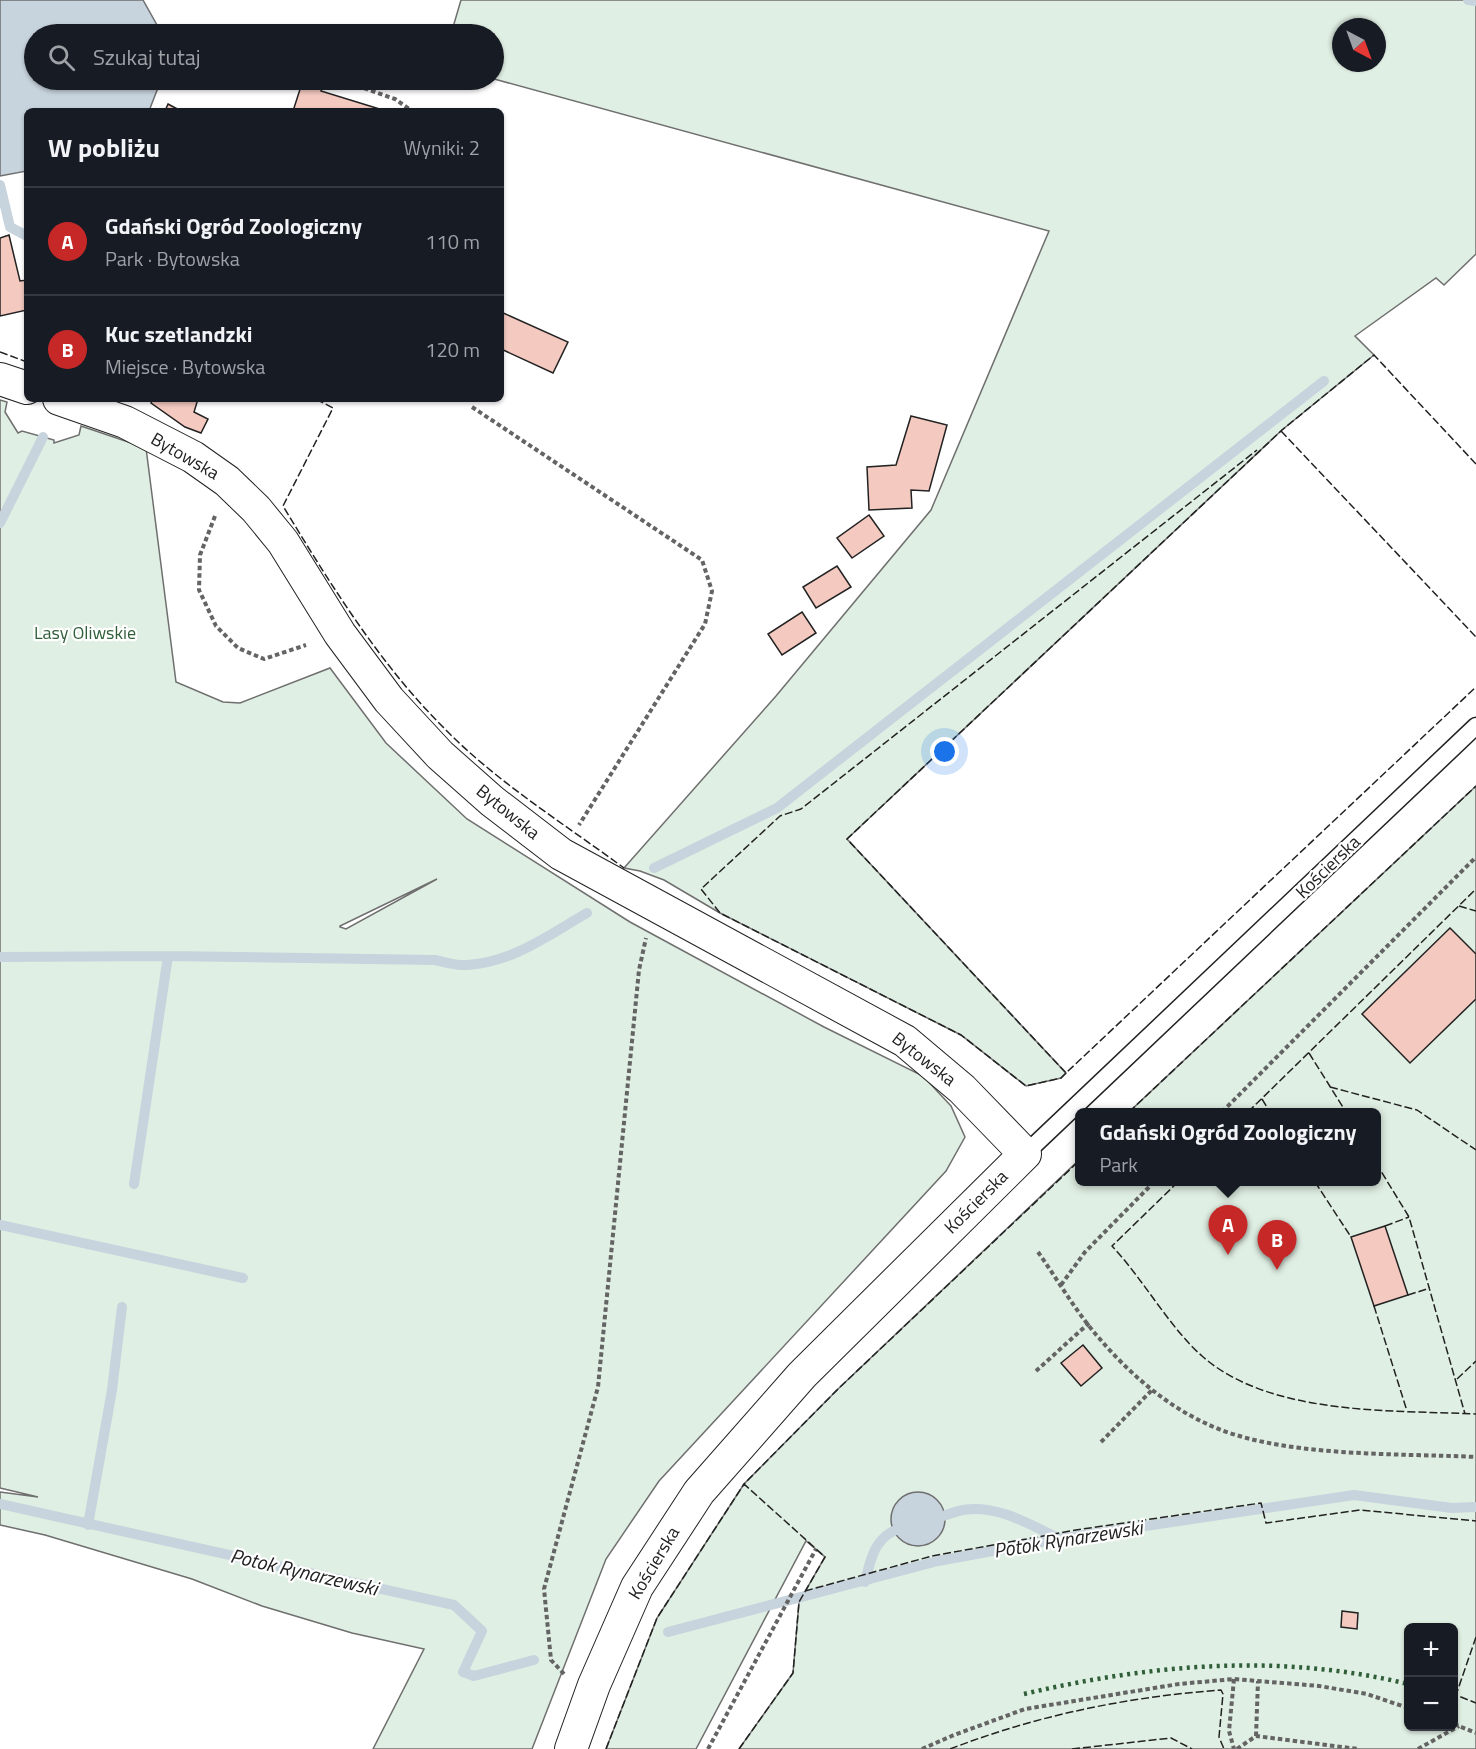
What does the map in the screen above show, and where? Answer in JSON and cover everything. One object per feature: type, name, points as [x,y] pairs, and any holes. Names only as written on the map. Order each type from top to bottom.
[{"type":"street","name":"Bytowska","points":[[73,404],[125,422],[193,457],[227,481],[256,508],[283,542],[340,634],[389,700],[440,755],[492,801],[561,854],[905,1041],[962,1089],[1025,1154]]},
{"type":"street","name":"Kościerska","points":[[571,1749],[594,1685],[637,1587],[699,1491],[802,1375],[1025,1154]]},
{"type":"lane","name":"Kościerska","points":[[1025,1154],[1476,726]]},
{"type":"path","points":[[370,90],[395,99],[408,108]]},
{"type":"path","points":[[472,407],[702,560],[712,591],[705,624],[561,854]]},
{"type":"path","points":[[227,481],[201,555],[199,590],[216,626],[238,648],[264,659],[340,634]]},
{"type":"path","points":[[1227,1108],[1476,857]]},
{"type":"path","points":[[572,1680],[551,1660],[544,1589],[598,1387],[639,970],[646,937],[662,908]]},
{"type":"path","points":[[1061,1285],[1085,1252],[1150,1186]]},
{"type":"path","points":[[1038,1252],[1089,1323],[1119,1359],[1153,1389],[1205,1424],[1241,1437],[1298,1448],[1476,1457]]},
{"type":"path","points":[[1036,1371],[1089,1323]]},
{"type":"path","points":[[1101,1442],[1153,1389]]},
{"type":"path","points":[[708,1749],[816,1549]]},
{"type":"path","points":[[1234,1679],[1229,1731],[1236,1749],[1256,1737],[1359,1749]]},
{"type":"path","points":[[922,1749],[1025,1709],[1179,1684],[1234,1679],[1367,1694],[1404,1707]]},
{"type":"path","points":[[1256,1737],[1258,1681]]},
{"type":"path","points":[[1418,1749],[1460,1726],[1476,1733]]},
{"type":"green space","points":[[461,0],[1476,0],[1476,254],[1444,285],[1436,278],[1355,336],[1374,355],[1282,430],[847,839],[1066,1073],[1061,1078],[1026,1086],[961,1035],[720,913],[664,880],[624,868],[776,696],[931,510],[1049,231],[504,82],[504,24],[454,24]]},
{"type":"green space","name":"Lasy Oliwskie","points":[[0,400],[7,402],[5,412],[18,433],[22,431],[54,440],[54,443],[79,435],[81,426],[146,448],[176,682],[223,702],[240,703],[330,668],[386,743],[467,819],[630,922],[824,1027],[923,1076],[951,1106],[965,1137],[946,1171],[659,1481],[606,1559],[532,1749],[373,1749],[424,1649],[352,1633],[262,1606],[192,1579],[45,1535],[0,1525],[0,1492],[38,1497],[0,1488]],"holes":[[[437,879],[346,929],[340,926]]]},
{"type":"green space","points":[[1476,786],[1476,1749],[739,1749],[793,1673],[799,1602],[825,1557],[806,1541],[696,1749],[606,1749],[657,1618],[744,1484],[838,1389],[1075,1164],[1075,1186],[1381,1186],[1381,1108],[1133,1108]]},
{"type":"shaded area","points":[[0,0],[143,0],[156,24],[24,24],[24,90],[157,90],[150,108],[24,108],[24,172],[0,176]]},
{"type":"shaded area","points":[[918,1492],[928,1494],[937,1500],[943,1509],[945,1519],[943,1529],[937,1538],[928,1544],[918,1546],[908,1544],[899,1538],[893,1529],[891,1519],[893,1509],[899,1500],[908,1494]]},
{"type":"building","points":[[300,90],[321,90],[376,108],[294,108]]},
{"type":"building","points":[[9,235],[20,281],[24,280],[24,311],[0,316],[0,238]]},
{"type":"building","points":[[504,313],[568,342],[553,373],[504,350]]},
{"type":"building","points":[[197,402],[194,412],[208,419],[201,433],[185,427],[151,403]]},
{"type":"building","points":[[911,416],[947,425],[929,491],[911,490],[912,508],[869,510],[867,467],[896,465]]},
{"type":"building","points":[[869,515],[884,536],[852,558],[837,538]]},
{"type":"building","points":[[837,566],[851,587],[816,608],[803,587]]},
{"type":"building","points":[[802,612],[816,633],[782,655],[768,634]]},
{"type":"building","points":[[1450,928],[1476,954],[1476,999],[1410,1063],[1362,1014]]},
{"type":"building","points":[[1385,1226],[1408,1295],[1374,1306],[1351,1237]]},
{"type":"building","points":[[1083,1345],[1102,1368],[1081,1386],[1061,1363]]},
{"type":"building","points":[[1342,1611],[1358,1613],[1357,1629],[1341,1627]]},
{"type":"waterway","points":[[1468,0],[1476,1]]},
{"type":"waterway","points":[[0,185],[10,227],[24,234]]},
{"type":"waterway","points":[[654,868],[777,808],[1324,381]]},
{"type":"waterway","points":[[0,523],[43,437]]},
{"type":"waterway","points":[[0,957],[168,956],[435,960],[467,965],[484,963],[515,953],[587,913]]},
{"type":"waterway","points":[[134,1184],[168,956]]},
{"type":"waterway","points":[[0,1225],[243,1278]]},
{"type":"waterway","points":[[88,1525],[112,1390],[122,1307]]},
{"type":"waterway","name":"Potok Rynarzewski","points":[[668,1632],[938,1561],[1058,1539],[1354,1495],[1452,1508],[1476,1507]]},
{"type":"waterway","name":"Potok Rynarzewski","points":[[0,1504],[454,1605],[482,1631],[463,1672],[474,1676],[534,1660]]},
{"type":"waterway","points":[[931,1520],[963,1510],[988,1510],[1012,1516],[1058,1538]]},
{"type":"waterway","points":[[865,1582],[877,1546],[888,1534],[907,1526]]},
{"type":"hedge","points":[[1024,1694],[1120,1675],[1216,1666],[1312,1668],[1360,1674],[1404,1683]]},
{"type":"fence","points":[[0,352],[24,361]]},
{"type":"fence","points":[[1476,464],[1374,355],[1282,430],[847,839],[1066,1073],[1476,687]]},
{"type":"fence","points":[[322,402],[333,408],[283,506],[318,564],[376,649],[419,702],[442,726],[484,765],[530,801],[624,868]]},
{"type":"fence","points":[[1281,431],[1476,637]]},
{"type":"fence","points":[[1066,1073],[1061,1078],[1026,1086],[961,1035],[720,913],[701,889],[780,816],[801,809],[1257,450]]},
{"type":"fence","points":[[1133,1108],[1476,786]]},
{"type":"fence","points":[[1252,1108],[1476,889]]},
{"type":"fence","points":[[1459,906],[1476,911]]},
{"type":"fence","points":[[1309,1053],[1343,1108]]},
{"type":"fence","points":[[1330,1087],[1417,1110],[1476,1150]]},
{"type":"fence","points":[[1262,1099],[1268,1108]]},
{"type":"fence","points":[[739,1749],[793,1673],[799,1602],[825,1557],[744,1484],[838,1389],[1075,1165]]},
{"type":"fence","points":[[1381,1171],[1409,1217],[1465,1414]]},
{"type":"fence","points":[[1174,1186],[1112,1246],[1179,1332],[1202,1356],[1230,1376],[1262,1390],[1296,1400],[1370,1410],[1476,1414]]},
{"type":"fence","points":[[1318,1186],[1351,1237]]},
{"type":"fence","points":[[1385,1226],[1409,1217]]},
{"type":"fence","points":[[1408,1295],[1430,1288]]},
{"type":"fence","points":[[1374,1306],[1407,1411]]},
{"type":"fence","points":[[1457,1379],[1476,1361]]},
{"type":"fence","points":[[606,1749],[657,1618],[744,1484]]},
{"type":"fence","points":[[805,1591],[932,1556],[1076,1530],[1261,1503],[1266,1523],[1360,1510],[1476,1521]]},
{"type":"fence","points":[[1476,1637],[1456,1695],[1476,1703]]},
{"type":"fence","points":[[950,1749],[1016,1726],[1083,1709],[1151,1697],[1221,1690],[1223,1694],[1219,1737],[1224,1749]]},
{"type":"fence","points":[[1072,1749],[1171,1738],[1192,1749]]},
{"type":"place","name":"Gdański Ogród Zoologiczny","points":[[1228,1255]]},
{"type":"place","name":"Kuc szetlandzki","points":[[1277,1270]]}]
